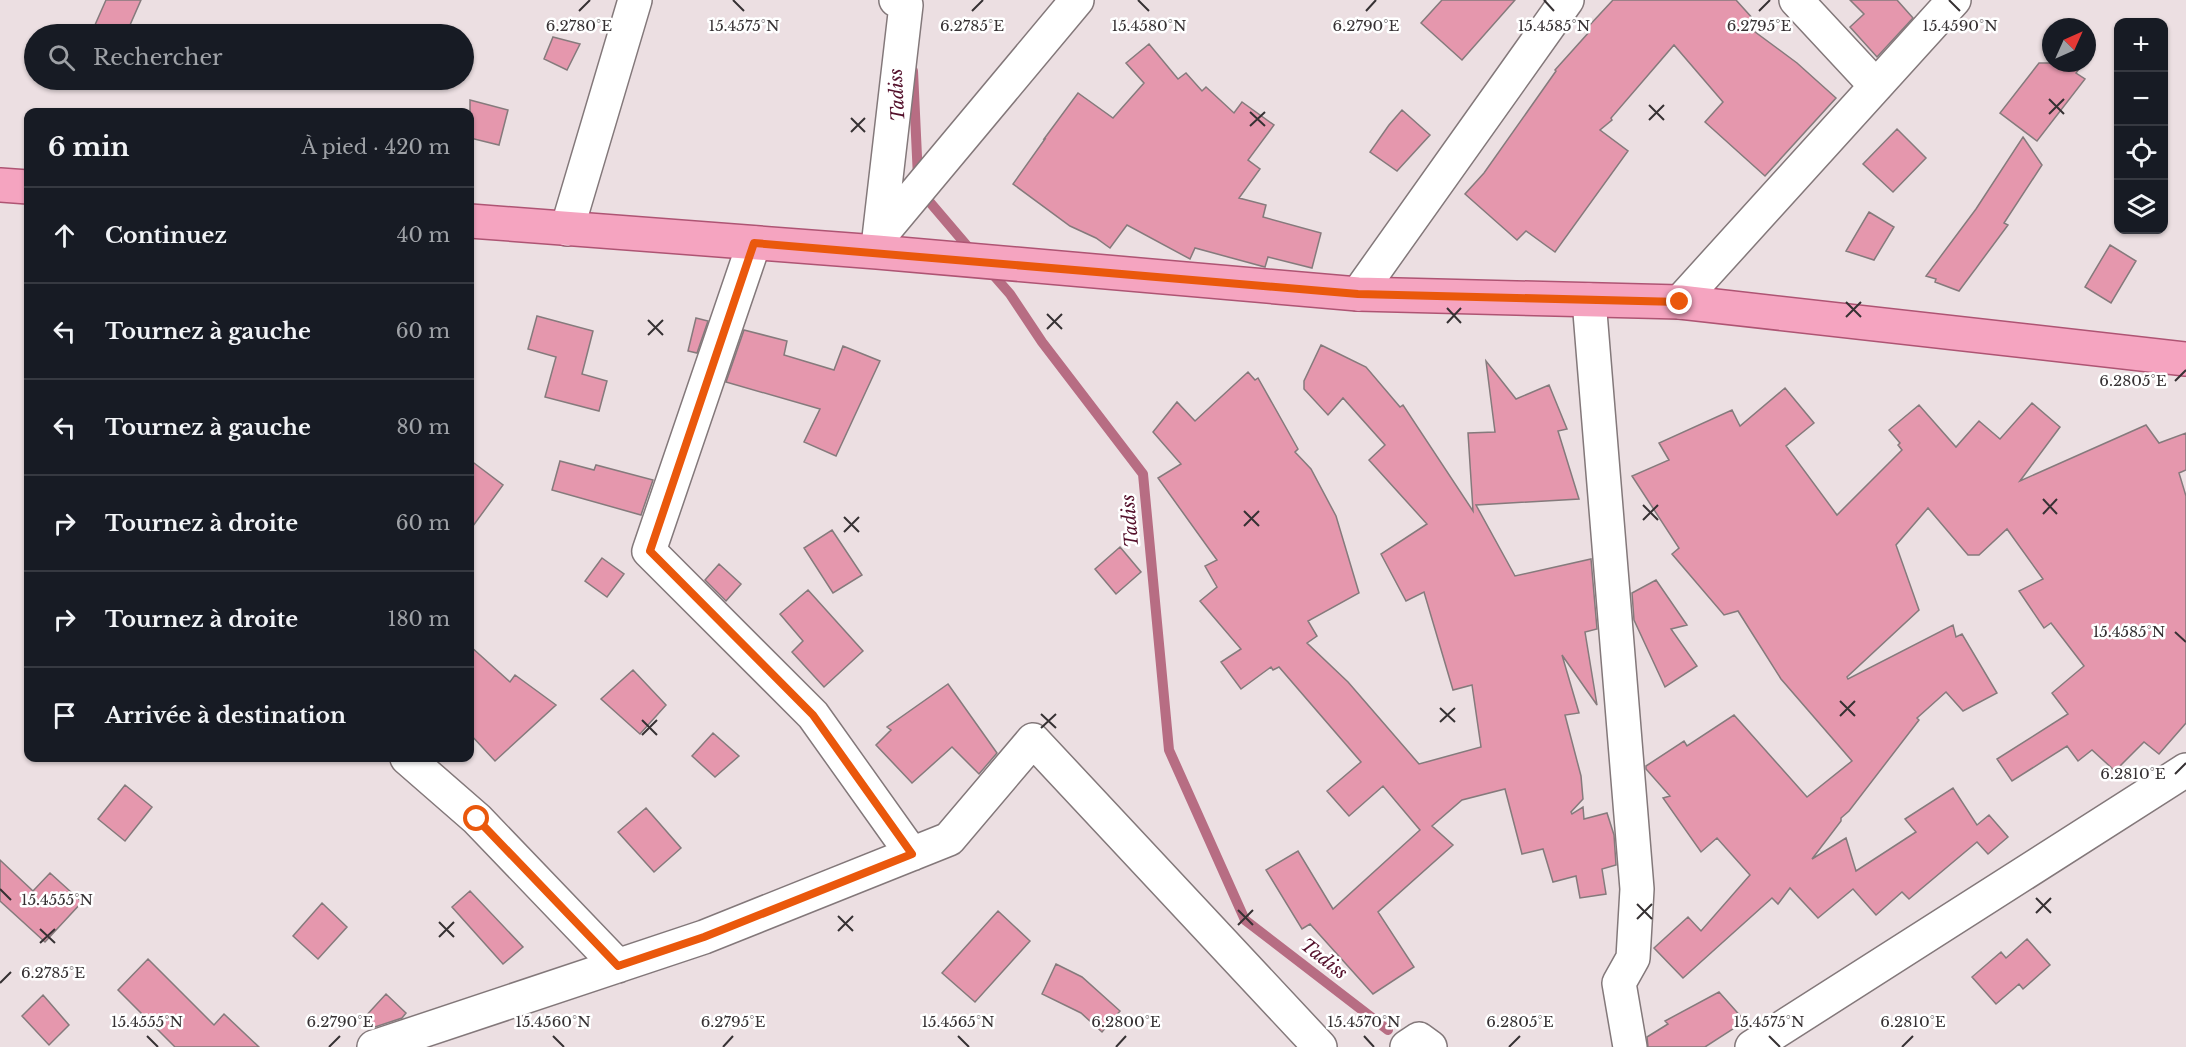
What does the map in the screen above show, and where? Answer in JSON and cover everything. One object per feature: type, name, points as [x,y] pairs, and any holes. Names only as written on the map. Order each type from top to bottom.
[{"type":"main road","points":[[0,185],[24,187]]},
{"type":"main road","points":[[474,221],[754,243],[878,245],[1358,294],[1680,302],[2186,360]]},
{"type":"street","points":[[567,228],[635,0]]},
{"type":"street","points":[[878,245],[1077,0]]},
{"type":"street","points":[[1358,294],[1567,0]]},
{"type":"street","points":[[1796,0],[1876,86]]},
{"type":"street","points":[[1680,302],[1954,0]]},
{"type":"street","points":[[878,245],[902,2]]},
{"type":"street","points":[[754,243],[650,551],[813,715],[912,854]]},
{"type":"street","points":[[1589,300],[1637,889],[1633,958],[1619,983],[1630,1047]]},
{"type":"street","points":[[374,1047],[704,937],[949,839],[1034,740],[1314,1045]]},
{"type":"street","points":[[412,762],[477,819],[618,966]]},
{"type":"street","points":[[1752,1047],[2186,770]]},
{"type":"street","points":[[1407,1047],[1419,1039],[1430,1047]]},
{"type":"building","points":[[106,0],[141,0],[130,24],[95,24]]},
{"type":"building","points":[[1442,0],[1515,0],[1462,60],[1421,23]]},
{"type":"building","points":[[1613,0],[1736,0],[1754,20],[1747,26],[1797,63],[1836,98],[1765,176],[1705,122],[1723,102],[1674,45],[1611,118],[1612,120],[1600,130],[1628,151],[1555,252],[1526,231],[1517,240],[1465,194],[1484,173],[1555,70],[1590,31],[1587,28]]},
{"type":"building","points":[[1850,0],[1897,0],[1913,18],[1877,57],[1850,27],[1864,14]]},
{"type":"building","points":[[553,37],[580,44],[567,70],[544,59]]},
{"type":"building","points":[[1149,44],[1178,79],[1186,73],[1202,91],[1206,87],[1234,113],[1242,102],[1274,125],[1248,160],[1260,169],[1239,198],[1266,205],[1263,217],[1321,233],[1312,268],[1268,257],[1265,267],[1195,248],[1190,259],[1127,225],[1110,248],[1096,238],[1070,226],[1013,184],[1078,93],[1113,118],[1144,83],[1126,63]]},
{"type":"building","points":[[2039,63],[2042,63],[2042,72],[2077,72],[2085,79],[2037,141],[2000,113]]},
{"type":"building","points":[[470,100],[508,110],[499,145],[474,139],[474,108],[470,108]]},
{"type":"building","points":[[1402,110],[1430,135],[1397,171],[1370,152]]},
{"type":"building","points":[[1897,129],[1926,158],[1893,192],[1863,164]]},
{"type":"building","points":[[2023,137],[2042,165],[2004,223],[2008,225],[1959,291],[1935,282],[1936,279],[1926,276],[1976,209]]},
{"type":"building","points":[[1869,212],[1894,227],[1874,260],[1846,251]]},
{"type":"building","points":[[2110,245],[2136,261],[2111,303],[2085,287]]},
{"type":"building","points":[[537,316],[593,331],[582,374],[607,381],[599,411],[545,397],[556,357],[528,349]]},
{"type":"building","points":[[696,318],[708,321],[697,353],[688,351]]},
{"type":"building","points":[[744,330],[787,341],[784,355],[834,370],[843,346],[880,361],[836,456],[804,442],[820,409],[726,382]]},
{"type":"building","points":[[1321,345],[1366,367],[1400,407],[1403,405],[1473,511],[1468,433],[1495,432],[1486,361],[1516,399],[1549,385],[1567,429],[1558,431],[1579,499],[1476,505],[1515,576],[1591,559],[1597,629],[1585,632],[1597,705],[1562,655],[1579,713],[1565,715],[1581,776],[1583,799],[1571,812],[1572,814],[1583,807],[1584,819],[1607,813],[1614,835],[1616,865],[1602,869],[1606,894],[1580,898],[1576,876],[1553,882],[1543,849],[1522,854],[1505,789],[1462,800],[1432,826],[1453,845],[1378,912],[1414,967],[1373,994],[1310,924],[1302,929],[1266,870],[1298,851],[1333,909],[1420,830],[1383,786],[1349,816],[1327,791],[1361,762],[1279,667],[1273,670],[1271,667],[1241,689],[1221,662],[1241,649],[1200,601],[1217,587],[1205,566],[1217,560],[1158,478],[1181,464],[1153,432],[1177,402],[1195,421],[1248,372],[1255,380],[1258,378],[1298,449],[1295,452],[1311,469],[1336,516],[1359,593],[1308,621],[1317,636],[1307,643],[1348,682],[1419,764],[1481,747],[1472,685],[1453,690],[1424,592],[1406,601],[1381,554],[1427,524],[1369,460],[1385,445],[1343,398],[1328,415],[1304,389],[1304,381]]},
{"type":"building","points":[[1785,388],[1814,423],[1786,446],[1837,515],[1902,450],[1898,445],[1900,443],[1889,430],[1919,405],[1956,447],[1979,421],[2000,439],[2032,403],[2060,427],[2020,481],[2146,425],[2159,443],[2186,433],[2186,470],[2179,473],[2186,496],[2186,723],[2159,754],[2144,742],[2115,771],[2092,750],[2078,761],[2067,746],[2012,781],[1997,759],[2068,714],[2052,693],[2084,666],[2051,623],[2044,628],[2019,591],[2043,579],[2007,529],[1979,555],[1968,555],[1928,508],[1896,545],[1919,610],[1847,677],[1848,679],[1953,625],[1956,637],[1962,634],[1997,693],[1963,711],[1946,692],[1917,718],[1919,720],[1849,811],[1841,818],[1812,859],[1846,838],[1856,871],[1916,832],[1905,819],[1953,788],[1977,825],[1989,815],[2008,837],[1988,854],[1977,842],[1909,899],[1902,892],[1876,915],[1853,889],[1818,918],[1790,888],[1778,904],[1772,898],[1683,978],[1654,948],[1688,917],[1701,931],[1750,875],[1717,838],[1701,852],[1663,798],[1670,796],[1646,769],[1646,766],[1684,741],[1687,746],[1734,715],[1807,797],[1852,761],[1781,679],[1738,611],[1724,615],[1672,554],[1679,548],[1632,476],[1669,460],[1659,443],[1732,410],[1740,426]]},
{"type":"building","points":[[560,461],[594,470],[596,465],[653,480],[641,515],[552,490]]},
{"type":"building","points":[[474,463],[503,485],[474,525]]},
{"type":"building","points":[[832,530],[862,575],[833,593],[804,548]]},
{"type":"building","points":[[1120,547],[1141,572],[1116,594],[1095,569]]},
{"type":"building","points":[[602,558],[624,574],[607,597],[585,581]]},
{"type":"building","points":[[719,564],[741,584],[726,601],[705,580]]},
{"type":"building","points":[[1656,580],[1687,625],[1671,629],[1697,666],[1665,687],[1634,620],[1632,593]]},
{"type":"building","points":[[808,590],[863,651],[824,687],[792,652],[803,641],[780,614]]},
{"type":"building","points":[[474,650],[510,682],[515,675],[556,705],[495,761],[474,738]]},
{"type":"building","points":[[633,670],[666,705],[640,734],[601,699]]},
{"type":"building","points":[[948,684],[997,753],[979,774],[952,747],[912,783],[876,745],[891,730],[887,727]]},
{"type":"building","points":[[713,733],[739,756],[715,777],[692,756]]},
{"type":"building","points":[[125,785],[152,807],[125,841],[98,819]]},
{"type":"building","points":[[646,808],[681,848],[654,872],[618,832]]},
{"type":"building","points":[[0,860],[33,891],[50,873],[82,902],[45,942],[0,901]]},
{"type":"building","points":[[470,891],[523,947],[503,964],[452,907]]},
{"type":"building","points":[[322,903],[347,927],[318,959],[293,936]]},
{"type":"building","points":[[998,911],[1030,941],[975,1002],[942,973]]},
{"type":"building","points":[[2027,939],[2050,965],[2023,989],[2019,984],[1996,1004],[1972,977],[2001,952],[2006,958]]},
{"type":"building","points":[[148,959],[214,1025],[224,1014],[259,1047],[175,1047],[118,990]]},
{"type":"building","points":[[1056,964],[1082,977],[1120,1011],[1102,1032],[1081,1013],[1042,994]]},
{"type":"building","points":[[1719,992],[1744,1020],[1733,1029],[1705,1047],[1648,1047],[1647,1037],[1668,1024],[1665,1021]]},
{"type":"building","points":[[386,994],[406,1013],[402,1018],[375,1027],[364,1018]]},
{"type":"building","points":[[43,995],[69,1025],[49,1045],[22,1016]]},
{"type":"waterway","name":"Tadiss","points":[[913,71],[918,178]]},
{"type":"waterway","name":"Tadiss","points":[[922,193],[974,254]]},
{"type":"waterway","name":"Tadiss","points":[[989,270],[1010,294],[1042,342],[1143,474],[1169,750],[1245,920],[1388,1030]]},
{"type":"route","points":[[477,819],[618,966],[704,937],[912,854],[813,715],[650,551],[754,243],[1358,294],[1680,302]]}]
